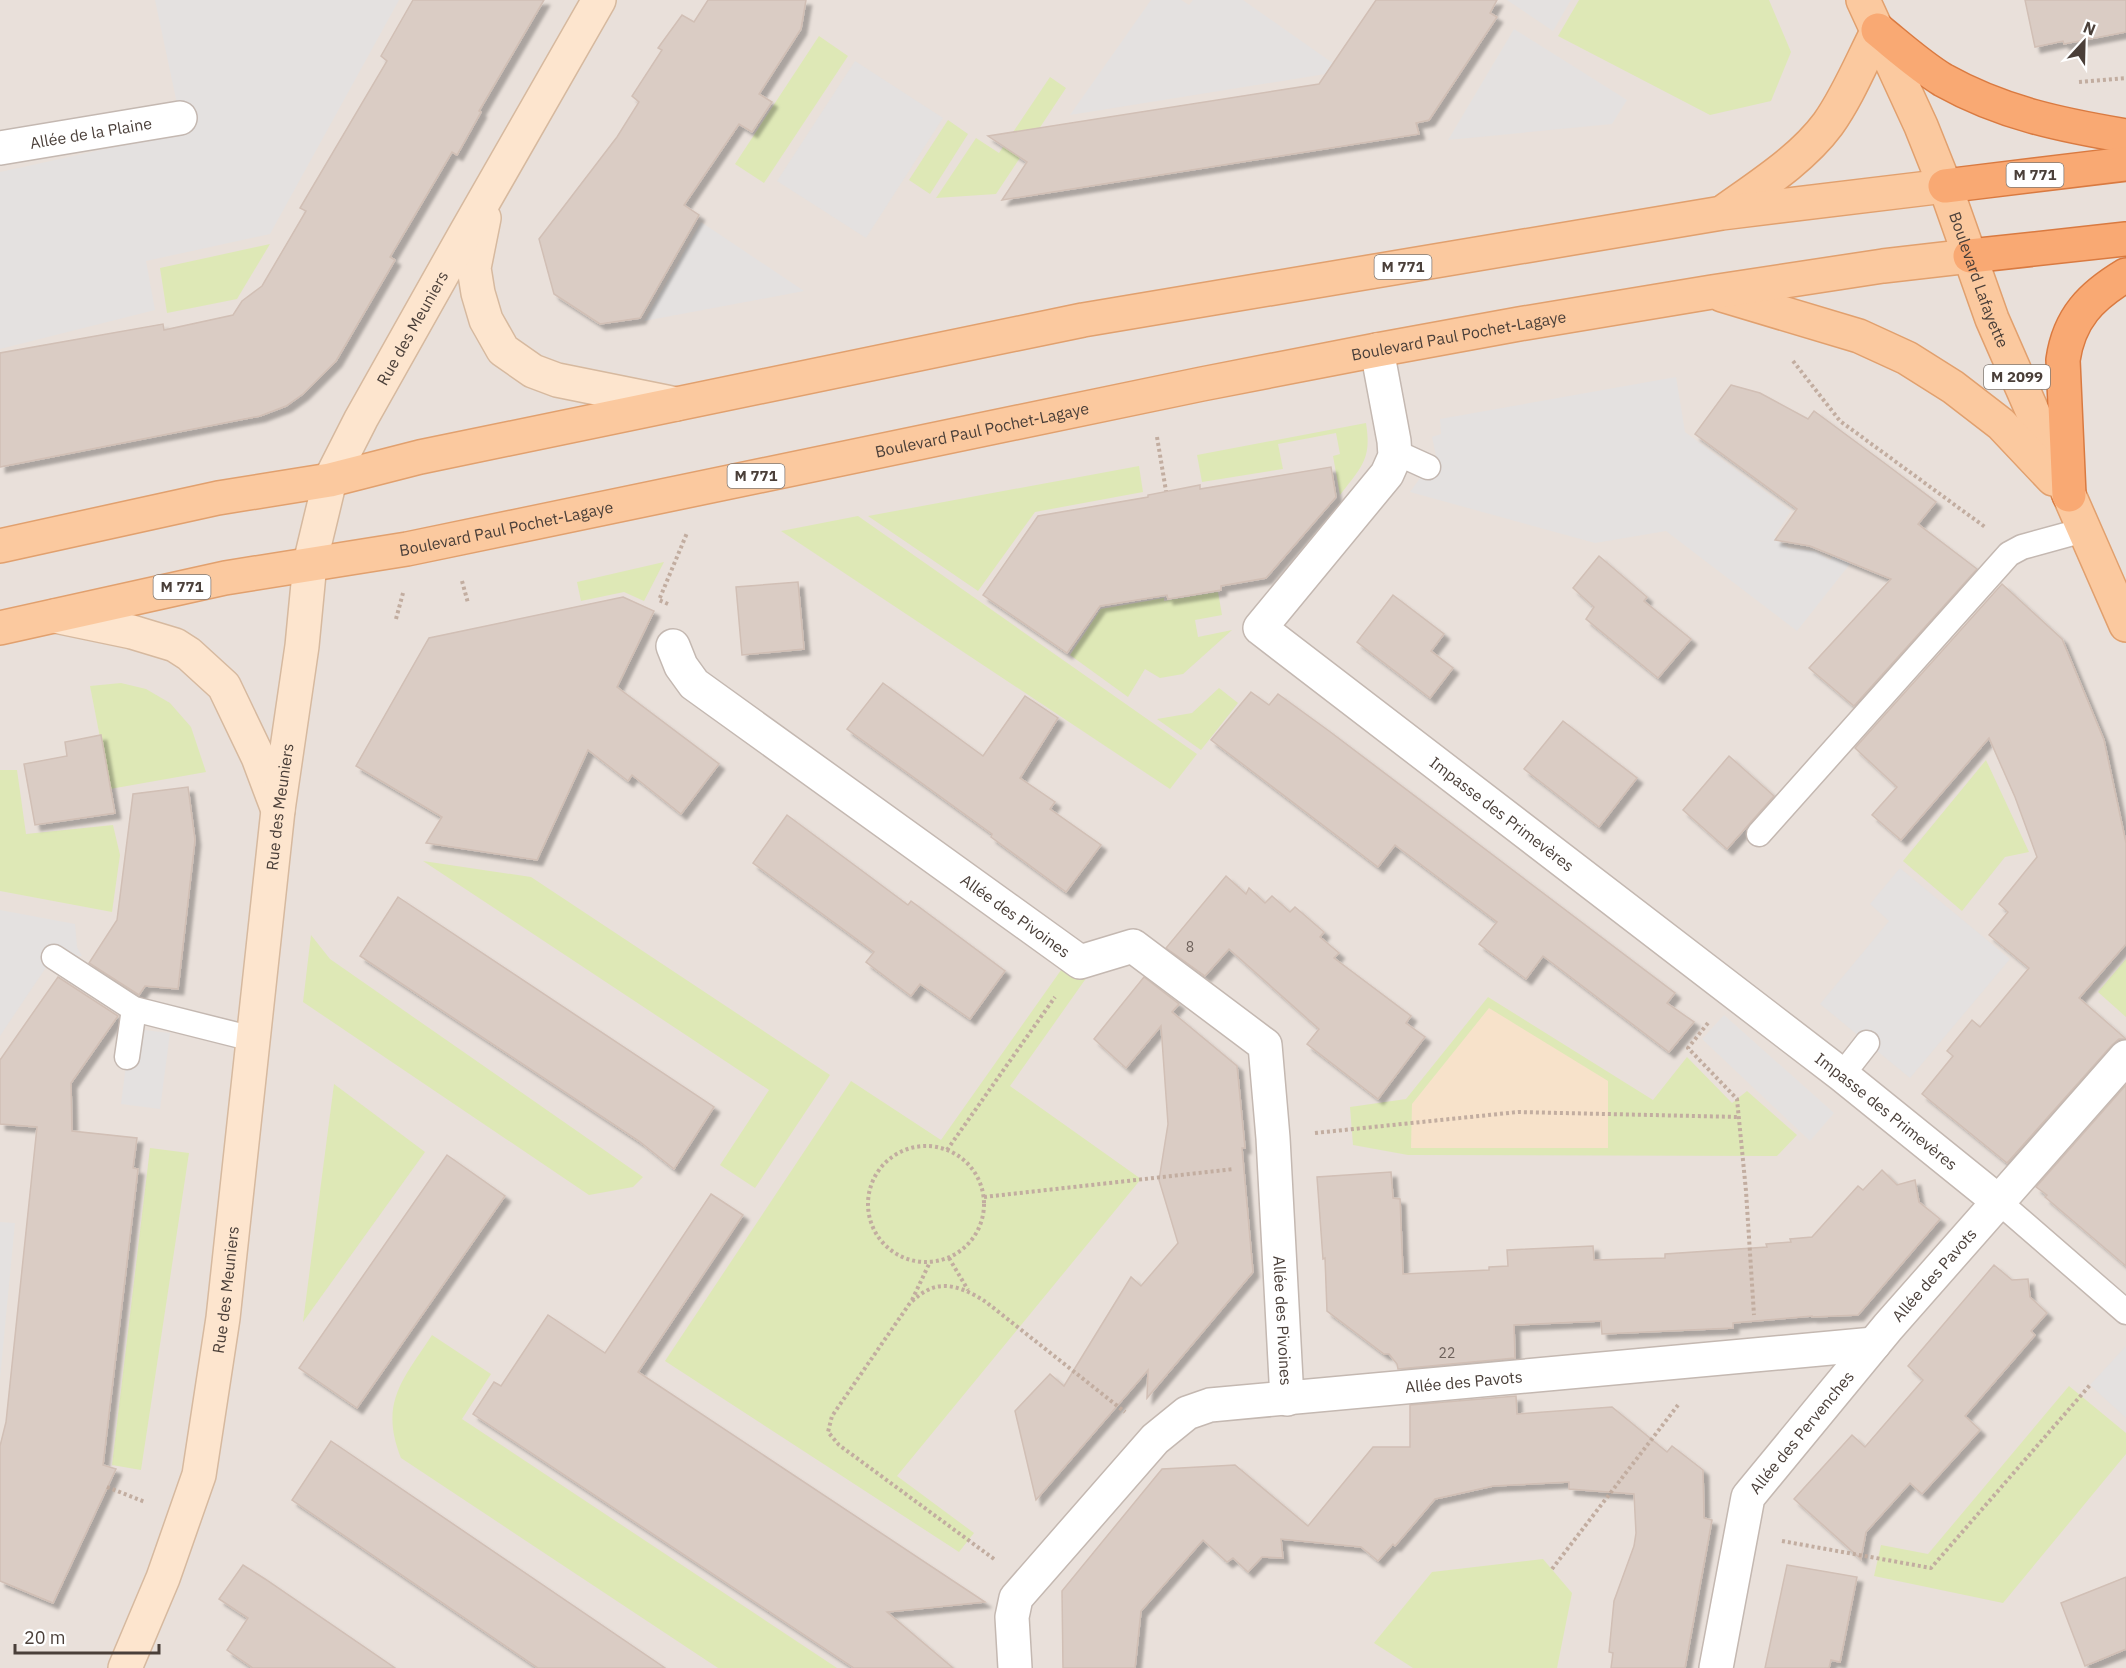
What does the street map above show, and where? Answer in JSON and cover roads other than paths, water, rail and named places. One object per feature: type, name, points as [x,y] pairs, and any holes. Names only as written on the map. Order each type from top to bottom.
[{"type":"highway","points":[[1878,30],[1942,79],[1978,97],[2013,111],[2061,125],[2126,136]]},
{"type":"highway","name":"M 771","points":[[1945,186],[2126,164]]},
{"type":"highway","name":"M 771","points":[[1970,256],[2126,238]]},
{"type":"highway","points":[[2069,495],[2063,360],[2066,342],[2084,308],[2105,288],[2126,274]]},
{"type":"main road","name":"Rue des Meuniers","points":[[125,1668],[164,1578],[199,1475],[223,1318],[278,810],[302,646],[310,563],[330,480],[361,419],[598,0]]},
{"type":"main road","name":"Boulevard Lafayette","points":[[1863,0],[1945,186],[1992,319],[2126,625]]},
{"type":"main road","points":[[1722,213],[1802,152],[1828,123],[1878,30]]},
{"type":"main road","name":"M 771","points":[[5,539],[218,498],[330,480],[420,457],[1083,320],[1722,213],[1945,186]]},
{"type":"main road","points":[[490,190],[474,268],[486,320],[503,350],[533,371],[557,380],[676,404]]},
{"type":"main road","name":"Boulevard Paul Pochet-Lagaye","points":[[0,628],[225,578],[407,549],[1377,350],[1712,292],[1883,266],[1970,256]]},
{"type":"main road","points":[[1712,292],[1859,336],[1907,358],[1953,387],[2001,424],[2069,495]]},
{"type":"main road","points":[[55,616],[132,632],[175,645],[189,654],[224,686],[253,746],[278,810]]},
{"type":"street","name":"Allée de la Plaine","points":[[0,148],[180,118]]},
{"type":"street","points":[[1377,350],[1395,452]]},
{"type":"street","name":"Impasse des Primevères","points":[[1395,452],[1387,474],[1260,628],[1842,1074],[1998,1201]]},
{"type":"street","name":"Allée des Pivoines","points":[[673,646],[681,666],[694,684],[1080,962],[1133,946],[1265,1045],[1287,1399]]},
{"type":"street","points":[[1998,1201],[2126,1057]]},
{"type":"street","name":"Allée des Pavots","points":[[1015,1668],[1013,1607],[1016,1598],[1155,1439],[1187,1413],[1210,1405],[1874,1344],[1998,1201]]},
{"type":"street","name":"Allée des Pervenches","points":[[1716,1668],[1748,1497],[1874,1344]]},
{"type":"lane","points":[[1395,452],[1428,467]]},
{"type":"lane","points":[[1759,834],[2009,554],[2022,547],[2084,530]]},
{"type":"lane","points":[[54,957],[134,1009],[253,1039]]},
{"type":"lane","points":[[127,1057],[134,1009]]},
{"type":"lane","points":[[1842,1074],[1868,1043]]},
{"type":"lane","points":[[1998,1201],[2126,1312]]}]
